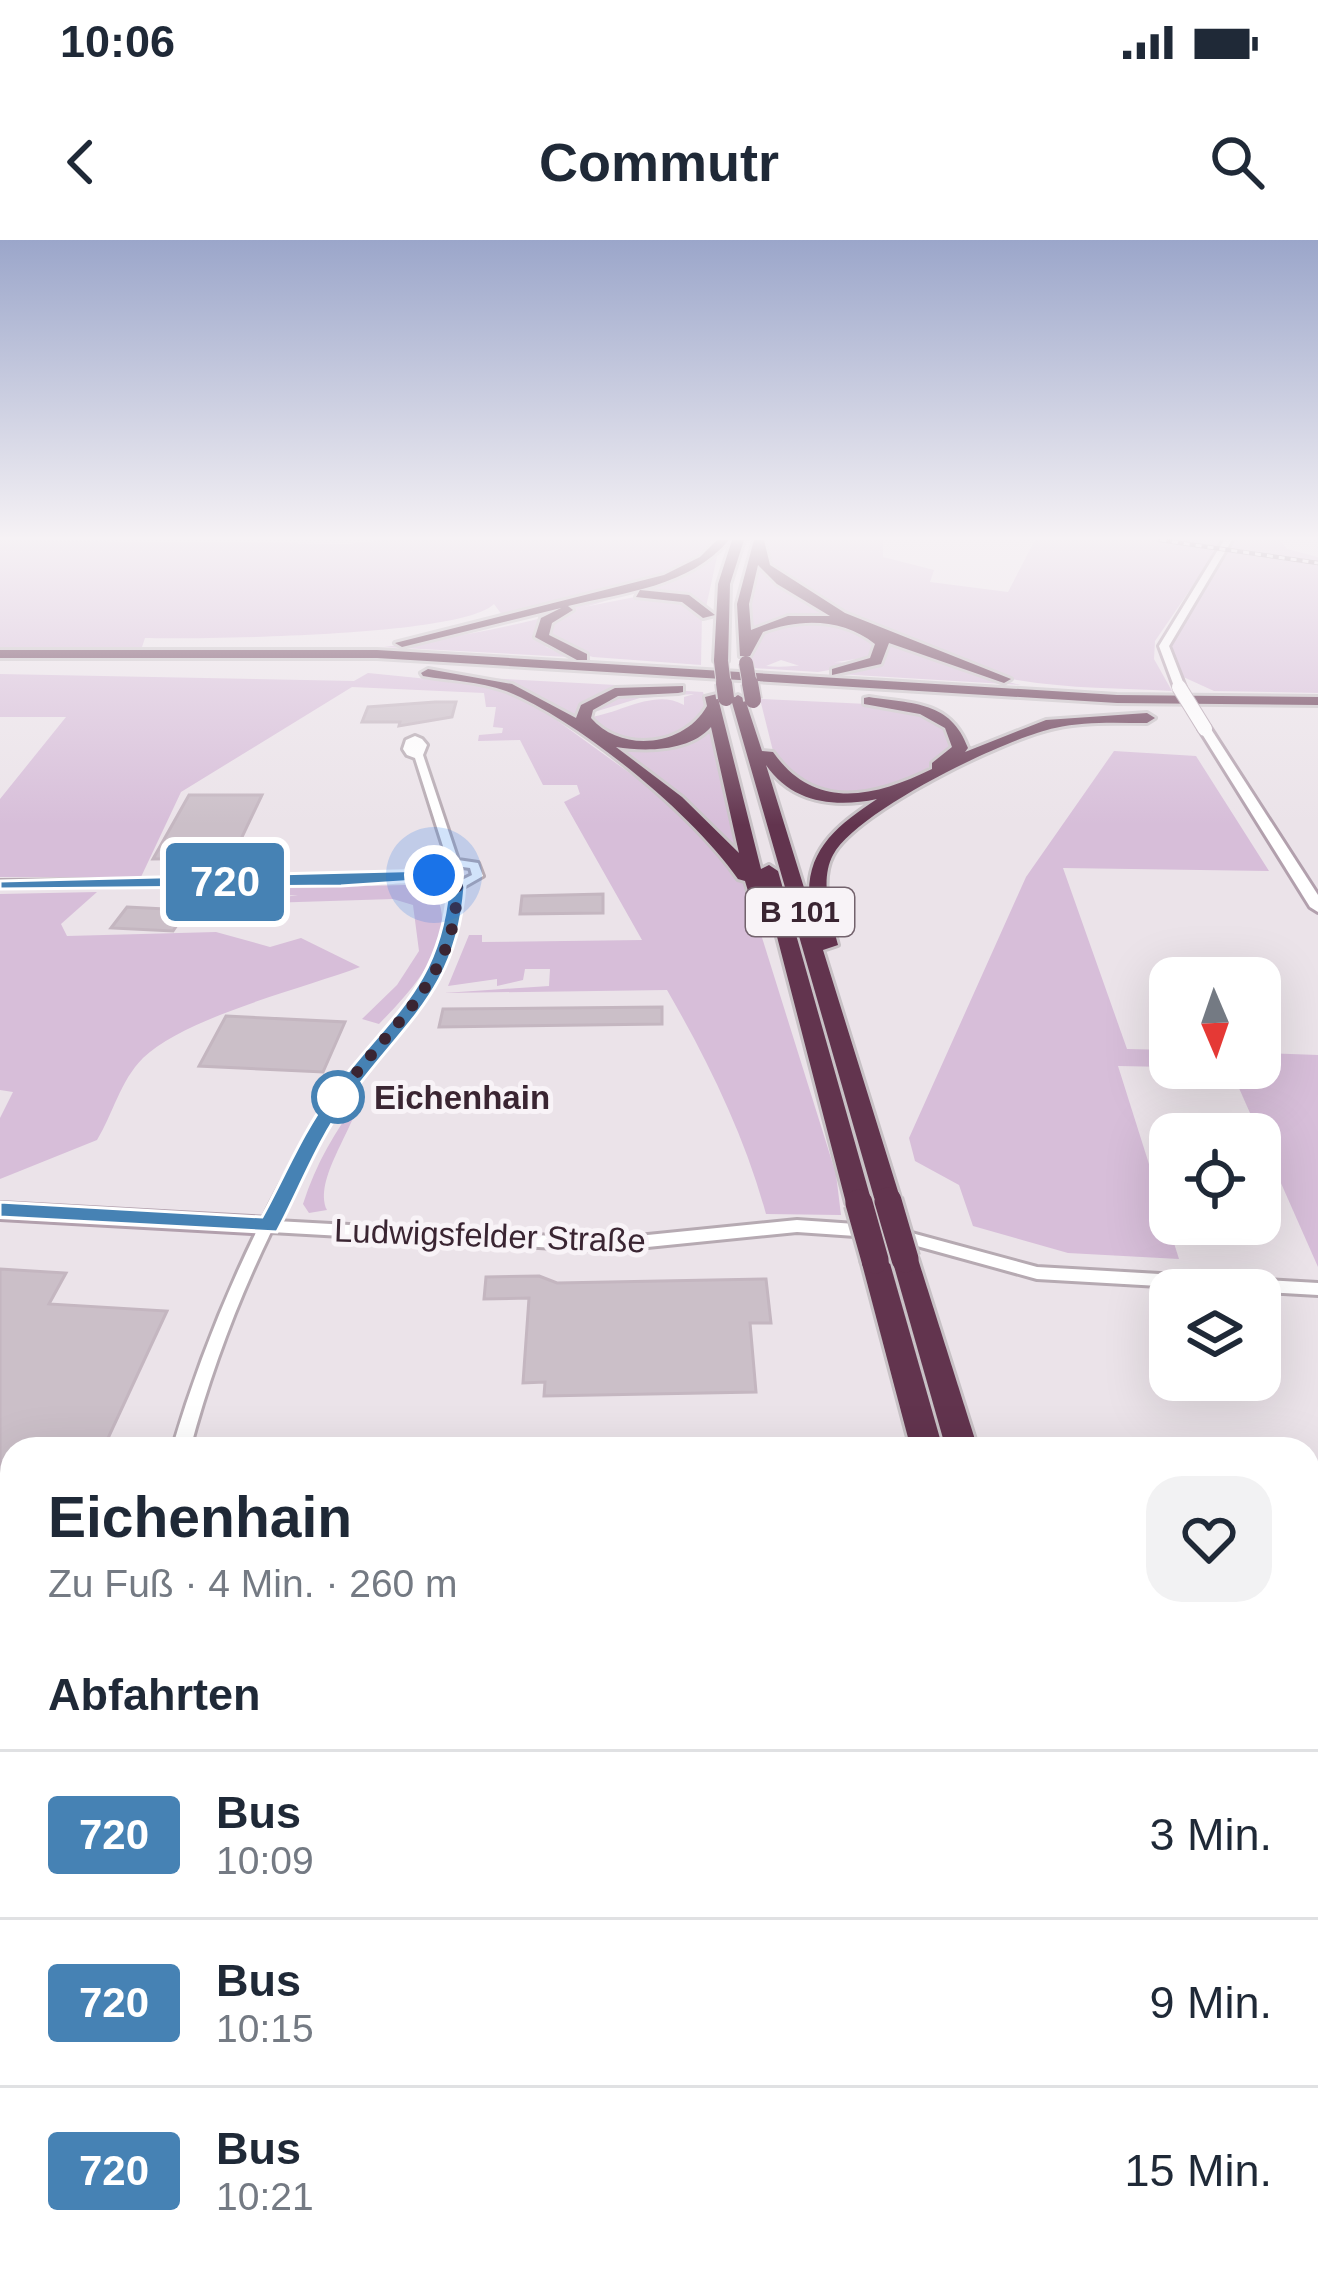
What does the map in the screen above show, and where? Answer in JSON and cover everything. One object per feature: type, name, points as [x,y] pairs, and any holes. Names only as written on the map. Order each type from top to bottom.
[{"type":"highway","points":[[0,657],[326,647],[445,635]]},
{"type":"highway","points":[[542,635],[551,646],[592,660]]},
{"type":"highway","name":"B 101","points":[[719,635],[734,661]]},
{"type":"highway","name":"B 101","points":[[728,635],[734,661]]},
{"type":"highway","name":"B 101","points":[[733,635],[734,661],[724,702],[859,1203],[890,1260],[957,1437]]},
{"type":"highway","name":"B 101","points":[[738,635],[724,702],[763,919],[804,1054],[838,1126]]},
{"type":"highway","points":[[734,661],[753,635]]},
{"type":"highway","points":[[734,661],[846,671],[872,663],[884,649],[872,635]]},
{"type":"highway","points":[[891,635],[951,664],[1007,680],[1079,690]]},
{"type":"highway","points":[[326,647],[592,660],[734,661],[1079,690],[1318,700]]},
{"type":"highway","points":[[27,654],[396,654],[1117,699],[1318,700]]},
{"type":"highway","points":[[0,657],[424,665],[1099,707],[1318,714]]},
{"type":"highway","points":[[178,661],[424,672],[724,702]]},
{"type":"highway","points":[[424,672],[494,682],[529,697],[722,840],[744,874],[763,919]]},
{"type":"highway","points":[[724,702],[675,741],[632,743],[596,734],[583,714],[596,699],[615,692],[724,702],[865,700],[1164,718]]},
{"type":"highway","points":[[767,755],[784,782],[795,789],[826,798],[863,797],[946,763],[960,740],[952,726],[924,710],[865,700]]},
{"type":"highway","name":"B 101","points":[[724,702],[767,755],[857,1044],[866,1123]]},
{"type":"highway","name":"B 101","points":[[724,702],[866,1123],[887,1201],[890,1260],[925,1437]]},
{"type":"highway","points":[[828,945],[818,883],[822,857],[832,841],[856,820],[1030,730],[1089,719],[1318,714]]},
{"type":"main road","points":[[1171,635],[1164,646],[1179,687],[1318,907]]},
{"type":"main road","name":"Ludwigsfelder Straße","points":[[0,1211],[268,1226]]},
{"type":"street","points":[[418,752],[450,837],[454,862]]},
{"type":"street","points":[[0,884],[341,881],[434,875],[454,862],[468,863],[479,872],[475,880],[457,886],[443,885],[434,875]]},
{"type":"street","points":[[185,1437],[205,1372],[268,1226],[335,1102],[439,971],[453,932],[457,886]]},
{"type":"street","name":"Ludwigsfelder Straße","points":[[268,1226],[608,1245],[835,1226],[919,1237],[1037,1273],[1318,1288]]},
{"type":"shaded area","points":[[0,635],[288,635],[145,638],[142,647],[0,648]]},
{"type":"shaded area","points":[[463,635],[538,635],[546,647],[568,657],[384,647]]},
{"type":"shaded area","points":[[548,635],[702,635],[701,665],[593,657],[552,645]]},
{"type":"shaded area","points":[[756,635],[864,635],[875,640],[876,656],[833,663],[857,665],[818,672],[753,668],[750,652]],"holes":[[[781,660],[799,666],[766,666]]]},
{"type":"shaded area","points":[[869,635],[1021,685],[838,674],[874,665],[887,647]]},
{"type":"shaded area","points":[[887,635],[1159,635],[1154,659],[1172,691],[1017,680],[919,650]]},
{"type":"shaded area","points":[[1174,635],[1318,635],[1318,693],[1214,691],[1179,675],[1171,652]]},
{"type":"shaded area","points":[[368,673],[498,686],[533,703],[696,821],[744,880],[836,1174],[841,1215],[766,1214],[724,1099],[667,990],[444,993],[549,986],[550,969],[525,969],[523,980],[497,986],[497,979],[448,986],[469,935],[482,935],[482,942],[642,940],[564,802],[580,794],[577,785],[543,785],[520,740],[478,741],[479,735],[502,733],[503,728],[493,727],[496,707],[486,707],[484,693],[352,687],[181,792],[141,877],[0,877],[0,799],[66,717],[0,717],[0,674],[354,681]]},
{"type":"shaded area","points":[[487,678],[635,686],[586,704],[582,725],[644,746],[714,726],[746,862],[698,813],[626,756],[549,706]]},
{"type":"shaded area","points":[[655,689],[703,692],[708,709],[697,731],[627,740],[590,717],[650,700],[684,705],[684,697],[694,694],[640,698],[591,713],[602,699]]},
{"type":"shaded area","points":[[760,699],[889,705],[948,727],[956,745],[896,786],[861,797],[827,796],[777,767]]},
{"type":"shaded area","points":[[1114,751],[1196,756],[1269,871],[1063,868],[1127,1049],[1149,1050],[1149,1067],[1118,1066],[1149,1164],[1149,1245],[1175,1245],[1179,1259],[1068,1253],[973,1226],[959,1185],[915,1161],[909,1138],[1026,877]]},
{"type":"shaded area","points":[[405,885],[437,897],[441,932],[427,966],[379,1024],[362,1019],[397,985],[419,951],[413,905],[393,899],[267,903],[264,900],[298,895],[221,898],[218,890]]},
{"type":"shaded area","points":[[97,892],[61,924],[67,936],[216,932],[270,947],[301,938],[360,967],[246,1005],[162,1043],[128,1077],[97,1140],[0,1179],[0,1118],[13,1092],[0,1090],[0,894]]},
{"type":"shaded area","points":[[1281,1054],[1318,1055],[1318,1267],[1281,1183],[1281,1113],[1250,1113],[1239,1089],[1281,1089]]},
{"type":"shaded area","points":[[360,1097],[325,1184],[327,1210],[309,1213],[303,1204],[314,1175]]},
{"type":"building","points":[[456,702],[452,717],[399,726],[400,722],[362,722],[368,707]]},
{"type":"building","points":[[189,795],[262,795],[232,858],[153,859]]},
{"type":"building","points":[[603,894],[603,913],[520,914],[522,896]]},
{"type":"building","points":[[127,907],[187,910],[173,931],[111,928]]},
{"type":"building","points":[[662,1007],[662,1024],[439,1027],[443,1009]]},
{"type":"building","points":[[226,1016],[345,1022],[323,1072],[199,1066]]},
{"type":"building","points":[[0,1269],[66,1273],[49,1304],[167,1311],[109,1437],[0,1437]]},
{"type":"building","points":[[539,1276],[557,1283],[766,1279],[771,1323],[750,1323],[756,1392],[544,1396],[545,1382],[523,1383],[529,1298],[484,1299],[486,1277]]},
{"type":"bus line","name":"720","points":[[0,884],[341,881],[434,875],[443,885],[457,886],[453,932],[439,971],[335,1102],[268,1226],[0,1211]]},
{"type":"place","name":"Eichenhain","points":[[338,1097]]},
{"type":"route","points":[[338,1097],[335,1102],[439,971],[450,946],[457,886],[443,885],[434,875]]}]
